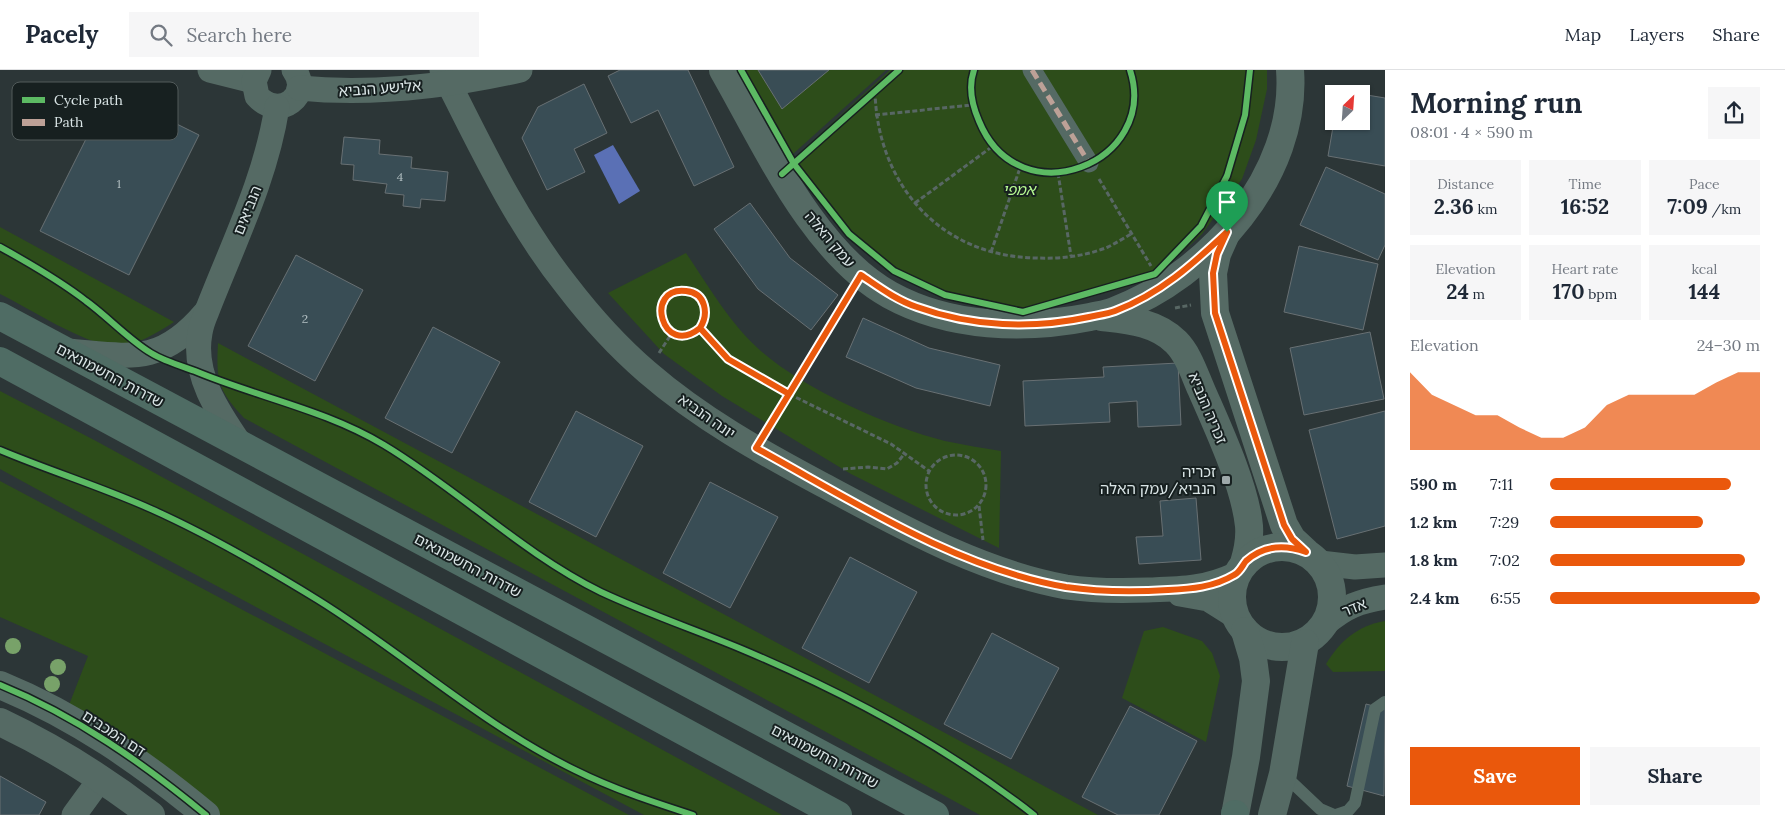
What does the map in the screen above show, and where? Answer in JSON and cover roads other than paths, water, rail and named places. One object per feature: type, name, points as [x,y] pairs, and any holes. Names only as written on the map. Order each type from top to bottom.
[{"type":"main road","name":"שדרות החשמונאים","points":[[0,316],[935,815]]},
{"type":"main road","points":[[0,361],[838,815]]},
{"type":"street","points":[[210,70],[257,75],[257,96],[269,106],[277,107],[283,106],[294,99],[296,79]]},
{"type":"street","name":"אלישע הנביא","points":[[296,79],[337,92],[412,87],[445,76],[520,70]]},
{"type":"street","name":"עמק האלה","points":[[723,70],[806,212],[842,258],[861,275],[890,295],[916,307],[946,316],[981,323],[1046,324],[1093,316]]},
{"type":"street","points":[[1032,70],[1089,163]]},
{"type":"street","points":[[1093,316],[1117,310],[1171,281],[1194,264],[1227,232],[1253,199],[1274,164],[1284,136],[1290,70]]},
{"type":"street","name":"יונה הנביא","points":[[445,76],[501,184],[532,236],[566,286],[647,372],[694,408],[756,448],[881,517],[956,553],[1016,574],[1066,587],[1107,591],[1194,588],[1216,584],[1241,569]]},
{"type":"street","name":"הנביאים","points":[[240,444],[217,411],[205,384],[199,358],[199,334],[206,311],[264,167],[277,107]]},
{"type":"street","points":[[1227,232],[1217,254],[1213,273],[1215,313],[1284,525],[1292,539],[1326,572],[1333,592],[1330,614],[1326,623],[1305,643],[1292,647],[1273,646],[1255,640],[1240,624]]},
{"type":"street","name":"הנביאים","points":[[66,351],[121,356],[151,354],[172,343],[191,329],[206,311]]},
{"type":"street","name":"זכריה הנביא","points":[[1093,316],[1150,324],[1177,343],[1188,360],[1218,428],[1240,488],[1249,524],[1250,545],[1241,569]]},
{"type":"street","points":[[1235,815],[1246,757],[1256,682],[1253,658],[1231,595],[1241,569],[1255,554],[1273,548],[1293,548],[1313,558],[1355,567],[1385,565]]},
{"type":"street","name":"יונה הנביא","points":[[1156,590],[1208,599],[1240,624]]},
{"type":"street","name":"אדר","points":[[1326,623],[1341,610],[1353,604],[1385,597]]},
{"type":"street","points":[[1272,815],[1283,774],[1305,643]]},
{"type":"street","name":"דם המכבים","points":[[0,685],[48,707],[116,746],[206,815]]},
{"type":"street","points":[[0,722],[32,737],[101,778],[152,815]]},
{"type":"street","points":[[74,815],[101,778]]},
{"type":"lane","points":[[1283,774],[1320,809],[1335,815],[1348,811],[1354,803],[1375,709],[1385,702]]},
{"type":"water","points":[[613,145],[640,191],[619,204],[594,155]]},
{"type":"place","name":"זכריה הנביא/עמק האלה","points":[[1226,480]]},
{"type":"park label","name":"אמפי","points":[[1019,189]]}]
